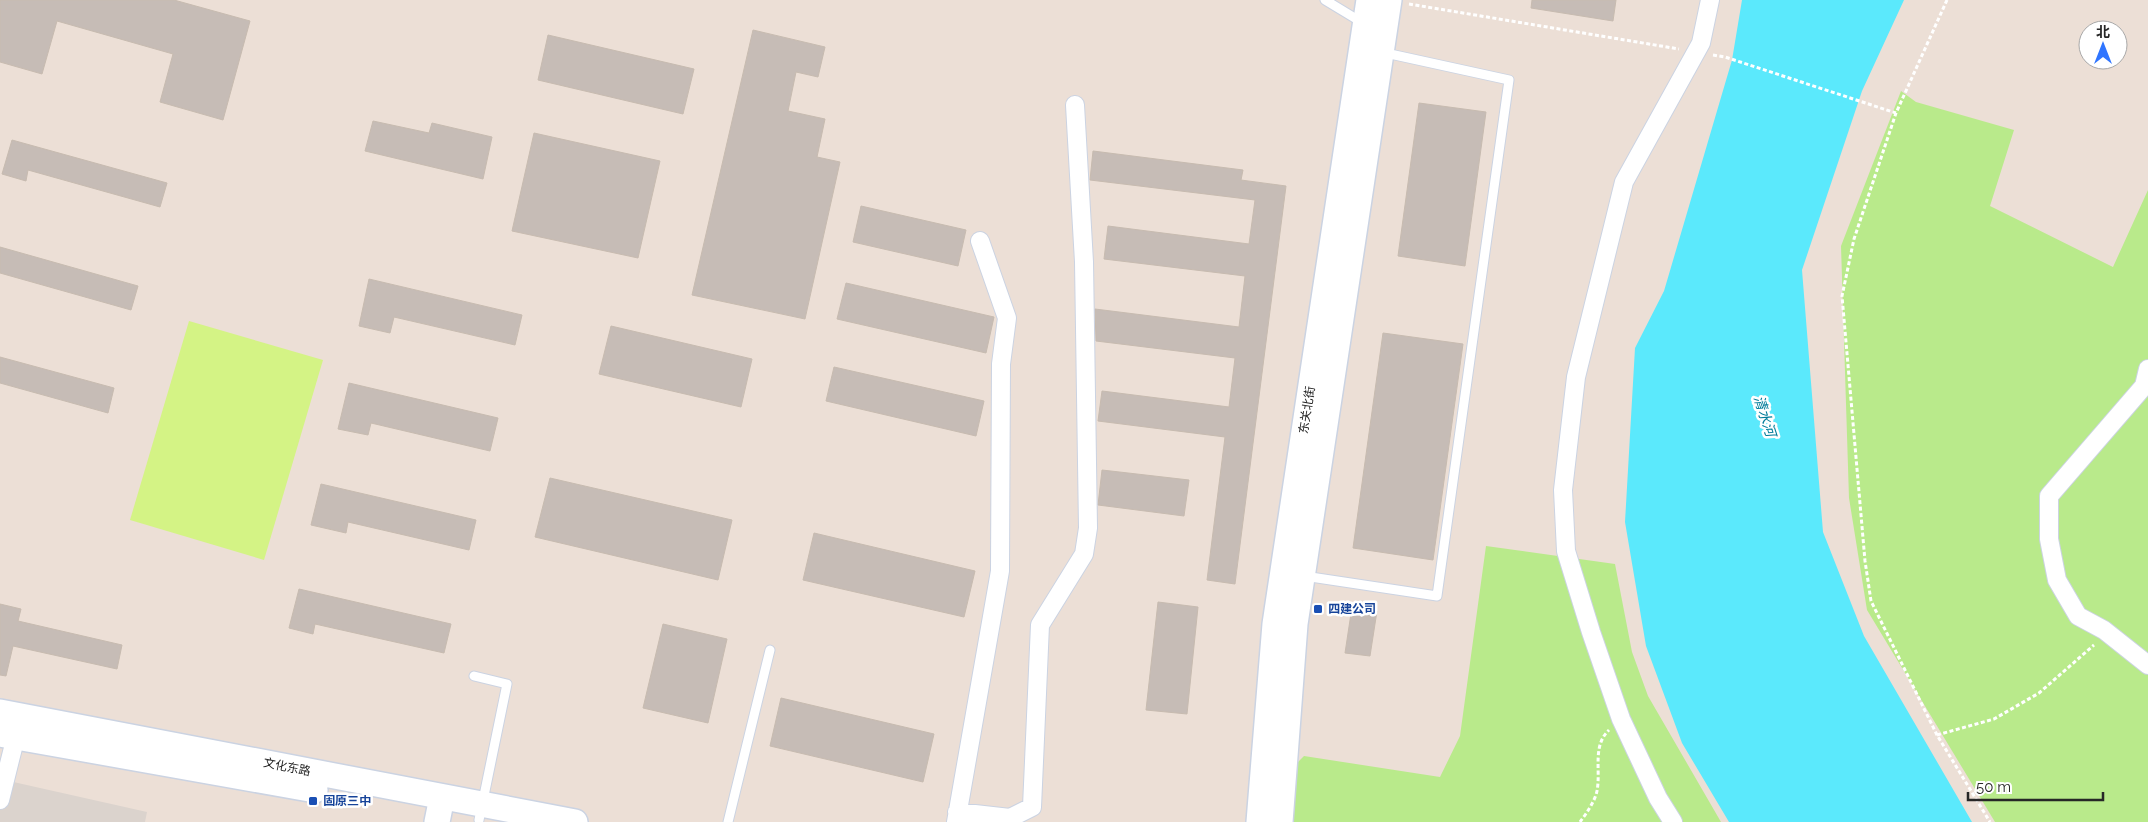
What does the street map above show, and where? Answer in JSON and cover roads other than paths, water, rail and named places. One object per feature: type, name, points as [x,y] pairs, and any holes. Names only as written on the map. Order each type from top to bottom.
[{"type":"main road","name":"东关北街","points":[[1280,822],[1295,624],[1389,0]]},
{"type":"main road","name":"东关北街","points":[[1259,822],[1274,624],[1368,12]]},
{"type":"main road","name":"文化东路","points":[[0,712],[440,810]]},
{"type":"main road","name":"文化东路","points":[[8,735],[440,810],[575,822]]},
{"type":"street","points":[[1673,822],[1658,798],[1620,719],[1566,552],[1563,490],[1576,378],[1624,182],[1701,43],[1710,0]]},
{"type":"street","points":[[980,241],[1007,318],[1002,364],[1000,571],[957,817],[1010,818],[1032,807],[1040,625],[1084,554],[1088,528],[1084,262],[1075,105]]},
{"type":"street","points":[[2148,369],[2144,386],[2049,496],[2049,539],[2057,580],[2078,616],[2108,633],[2148,665]]},
{"type":"street","points":[[0,800],[8,735]]},
{"type":"lane","points":[[1325,0],[1368,12]]},
{"type":"lane","points":[[1302,575],[1437,596],[1510,80],[1381,52]]},
{"type":"lane","points":[[728,822],[770,650]]},
{"type":"lane","points":[[474,676],[507,684],[484,815]]},
{"type":"water","name":"清水河","points":[[1742,0],[1904,0],[1862,91],[1802,270],[1823,532],[1864,636],[1972,822],[1729,822],[1682,743],[1646,646],[1625,522],[1635,348],[1664,291],[1732,60]]},
{"type":"place","name":"四建公司","points":[[1318,609]]},
{"type":"place","name":"固原三中","points":[[313,801]]}]
